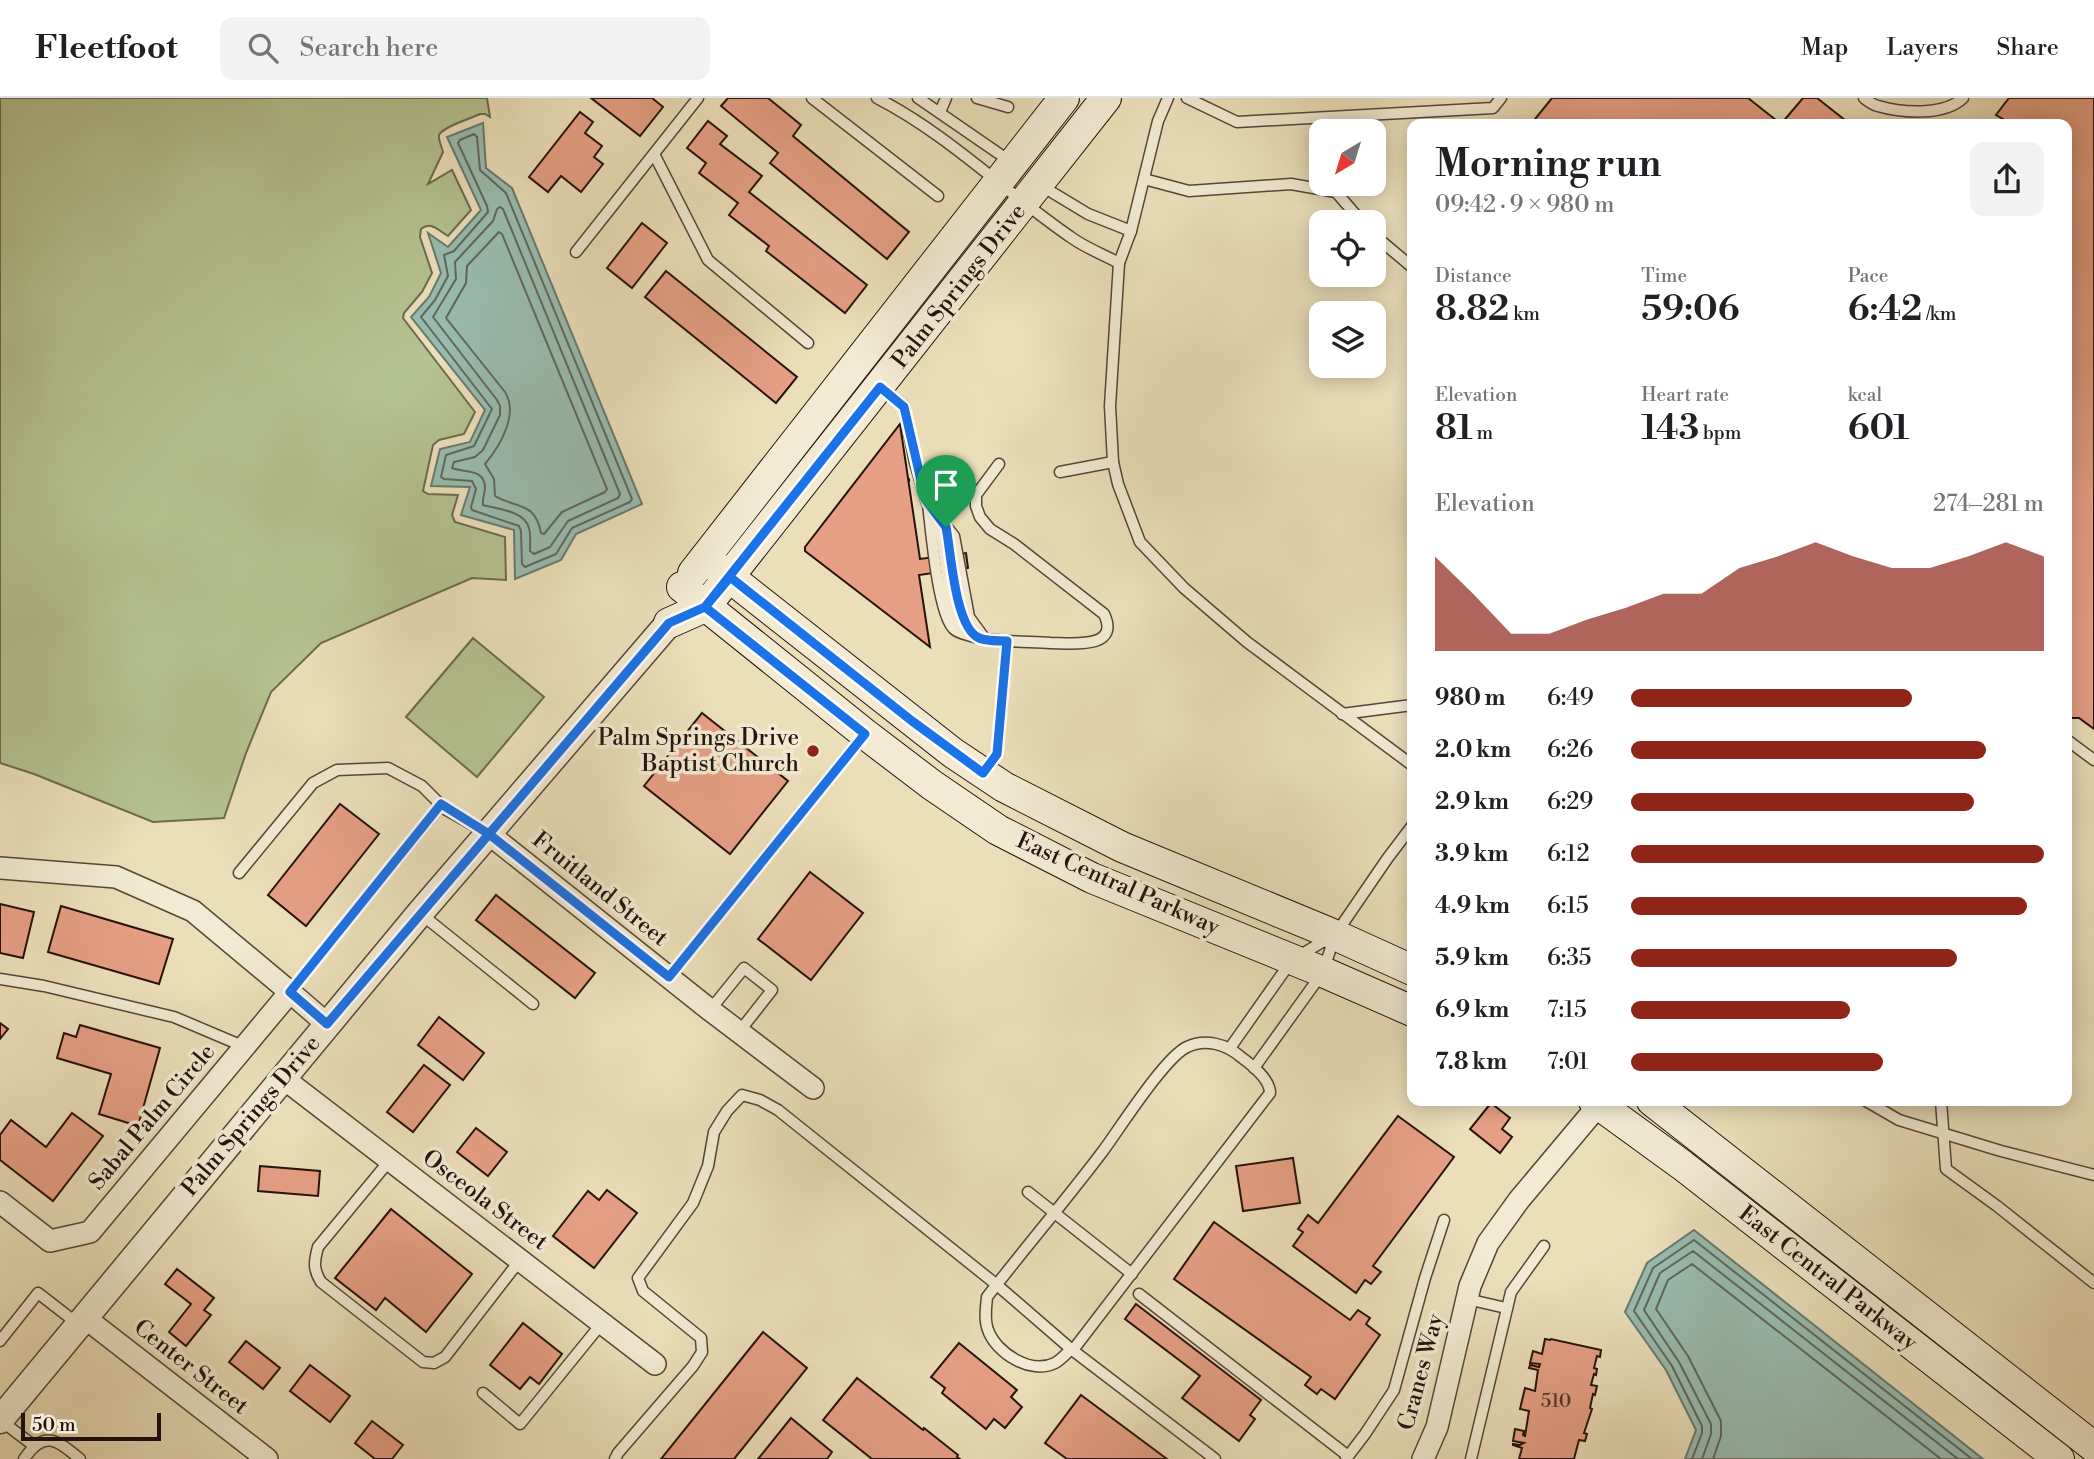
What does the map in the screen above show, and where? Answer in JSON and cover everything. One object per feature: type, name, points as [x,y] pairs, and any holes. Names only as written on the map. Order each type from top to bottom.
[{"type":"main road","name":"Palm Springs Drive","points":[[669,623],[705,607],[880,387],[1022,180],[1064,98]]},
{"type":"main road","name":"Palm Springs Drive","points":[[669,623],[682,587],[705,558],[1022,180],[1106,98]]},
{"type":"main road","name":"East Central Parkway","points":[[705,558],[912,721],[1004,787],[1122,848],[1335,935],[1407,968]]},
{"type":"main road","name":"East Central Parkway","points":[[682,587],[865,734],[932,785],[998,830],[1092,878],[1407,1009]]},
{"type":"main road","name":"East Central Parkway","points":[[1604,1106],[2059,1459]]},
{"type":"main road","name":"East Central Parkway","points":[[1658,1106],[2094,1447]]},
{"type":"street","name":"Palm Springs Drive","points":[[0,1420],[420,913],[669,623]]},
{"type":"street","name":"Fruitland Street","points":[[489,834],[710,1010],[813,1088]]},
{"type":"street","points":[[0,868],[117,877],[193,911],[327,1024]]},
{"type":"street","name":"Sabal Palm Circle","points":[[0,1202],[50,1241],[90,1232],[290,992]]},
{"type":"street","name":"Osceola Street","points":[[283,1078],[655,1364]]},
{"type":"street","name":"Cranes Way","points":[[1423,1459],[1437,1427],[1470,1286],[1488,1243],[1518,1200],[1596,1106]]},
{"type":"street","name":"Center Street","points":[[81,1321],[267,1459]]},
{"type":"lane","points":[[812,98],[938,196]]},
{"type":"lane","points":[[877,98],[1022,180],[1088,214],[1131,231]]},
{"type":"lane","points":[[918,98],[944,114],[1022,180],[1074,240],[1119,263]]},
{"type":"lane","points":[[936,133],[944,114],[946,98]]},
{"type":"lane","points":[[977,98],[1008,107]]},
{"type":"lane","points":[[1168,98],[1158,121],[1131,231],[1119,263],[1110,406],[1113,462],[1118,484],[1140,542],[1184,588],[1248,642],[1407,761]]},
{"type":"lane","points":[[1187,98],[1237,122],[1493,108],[1501,98]]},
{"type":"lane","points":[[1864,98],[1876,106],[1925,112],[1956,105],[1964,98]]},
{"type":"lane","points":[[576,252],[696,99]]},
{"type":"lane","points":[[654,153],[708,260],[808,342]]},
{"type":"lane","points":[[1144,179],[1189,191],[1292,184],[1336,192],[1352,210]]},
{"type":"lane","points":[[1386,244],[1407,263]]},
{"type":"lane","points":[[880,387],[904,407],[915,463],[928,503],[945,613],[955,631],[1007,641],[1086,644],[1100,640],[1106,634],[1108,623],[1104,614],[990,528],[980,517],[976,495],[999,464]]},
{"type":"lane","points":[[1060,472],[1113,462]]},
{"type":"lane","points":[[928,503],[954,536],[969,617],[977,637]]},
{"type":"lane","points":[[942,523],[954,618],[960,629],[977,637]]},
{"type":"lane","points":[[983,773],[997,754],[1007,641]]},
{"type":"lane","points":[[1342,714],[1407,706]]},
{"type":"lane","points":[[669,977],[865,734]]},
{"type":"lane","points":[[2072,744],[2094,760]]},
{"type":"lane","points":[[239,873],[313,783],[337,770],[388,768],[422,786],[441,804],[489,834]]},
{"type":"lane","points":[[290,992],[441,804]]},
{"type":"lane","points":[[1254,1068],[1323,972],[1335,935],[1407,833]]},
{"type":"lane","points":[[420,913],[533,1004]]},
{"type":"lane","points":[[1230,1048],[1293,960],[1335,935]]},
{"type":"lane","points":[[710,1010],[744,968],[772,990],[739,1032]]},
{"type":"lane","points":[[0,979],[44,986],[174,1017],[245,1047]]},
{"type":"lane","points":[[1207,1041],[1230,1048],[1254,1068],[1270,1086],[1270,1093],[1072,1350],[1054,1364],[1035,1366],[1013,1358],[1002,1349],[992,1339],[987,1328],[987,1297],[1102,1153],[1167,1065],[1186,1047],[1207,1041]]},
{"type":"lane","points":[[615,1459],[702,1352],[701,1338],[643,1291],[638,1278],[693,1203],[708,1166],[714,1132],[727,1111],[742,1096],[760,1100],[778,1110],[997,1285],[1072,1350],[1215,1459]]},
{"type":"lane","points":[[1875,1106],[1899,1120],[2094,1175]]},
{"type":"lane","points":[[1942,1106],[1946,1169],[2094,1283]]},
{"type":"lane","points":[[390,1160],[318,1247],[314,1272],[321,1282],[423,1362],[433,1363],[445,1357],[520,1260]]},
{"type":"lane","points":[[1028,1192],[1132,1274]]},
{"type":"lane","points":[[1139,1294],[1347,1458],[1395,1390],[1444,1220]]},
{"type":"lane","points":[[1472,1459],[1511,1292],[1544,1246]]},
{"type":"lane","points":[[0,1340],[38,1293],[81,1321]]},
{"type":"lane","name":"Cranes Way","points":[[1467,1299],[1506,1308]]},
{"type":"lane","points":[[483,1393],[520,1424],[602,1323]]},
{"type":"lane","points":[[0,1420],[33,1445]]},
{"type":"lane","points":[[24,1459],[33,1445],[46,1441],[55,1441],[79,1459]]},
{"type":"path","points":[[908,480],[938,475]]},
{"type":"green space","points":[[0,98],[487,98],[490,117],[480,114],[451,126],[439,135],[443,152],[428,184],[452,170],[471,210],[448,236],[431,226],[421,229],[420,237],[432,273],[403,318],[475,412],[464,434],[439,440],[433,445],[423,491],[428,494],[458,495],[452,515],[455,522],[505,537],[506,580],[472,578],[321,643],[271,692],[246,753],[224,818],[153,822],[0,763]]},
{"type":"green space","points":[[473,638],[544,697],[477,777],[406,717]]},
{"type":"water","points":[[483,123],[486,168],[512,188],[642,504],[576,534],[561,560],[515,579],[514,530],[461,515],[470,487],[431,486],[440,449],[470,442],[485,410],[411,317],[429,297],[441,273],[428,233],[448,247],[481,210],[447,137]]},
{"type":"water","points":[[1694,1230],[1983,1459],[1685,1459],[1696,1430],[1666,1370],[1625,1312],[1647,1263]]},
{"type":"building","points":[[591,98],[652,98],[663,107],[640,136]]},
{"type":"building","points":[[728,98],[768,98],[801,125],[793,136],[909,232],[887,259],[770,163],[778,153],[721,106]]},
{"type":"building","points":[[1552,98],[1748,98],[1775,119],[1535,119]]},
{"type":"building","points":[[1803,98],[1817,98],[1844,119],[1785,119]]},
{"type":"building","points":[[2009,98],[2094,98],[2094,729],[2079,718],[2072,718],[2072,119],[2003,119],[1996,115]]},
{"type":"building","points":[[580,112],[593,122],[585,133],[602,146],[594,157],[603,164],[581,192],[561,176],[548,192],[529,177]]},
{"type":"building","points":[[708,121],[727,136],[720,144],[762,176],[749,192],[867,285],[845,313],[766,251],[769,246],[729,215],[738,203],[699,173],[706,163],[687,148]]},
{"type":"building","points":[[642,223],[667,243],[632,288],[607,268]]},
{"type":"building","points":[[666,271],[797,377],[776,403],[645,297]]},
{"type":"building","points":[[900,424],[920,559],[966,553],[968,568],[919,575],[930,647],[805,551],[805,547]]},
{"type":"building","points":[[702,713],[788,781],[730,854],[644,786]]},
{"type":"building","points":[[340,804],[379,834],[306,926],[268,895]]},
{"type":"building","points":[[810,872],[863,913],[811,980],[758,939]]},
{"type":"building","points":[[496,895],[595,973],[575,998],[476,920]]},
{"type":"building","points":[[0,904],[34,912],[23,958],[0,953]]},
{"type":"building","points":[[61,906],[173,939],[159,984],[48,952]]},
{"type":"building","points":[[439,1017],[484,1053],[463,1080],[418,1045]]},
{"type":"building","points":[[0,1023],[8,1029],[0,1039]]},
{"type":"building","points":[[80,1025],[160,1048],[138,1126],[99,1114],[111,1074],[57,1058],[64,1033],[76,1037]]},
{"type":"building","points":[[424,1065],[450,1085],[413,1132],[387,1112]]},
{"type":"building","points":[[1489,1106],[1495,1106],[1510,1118],[1502,1129],[1512,1137],[1500,1153],[1470,1129]]},
{"type":"building","points":[[72,1113],[103,1136],[53,1201],[0,1160],[0,1135],[11,1120],[46,1147]]},
{"type":"building","points":[[1398,1116],[1454,1157],[1373,1266],[1381,1272],[1371,1284],[1365,1280],[1356,1293],[1293,1246],[1303,1232],[1298,1229],[1308,1215],[1318,1223]]},
{"type":"building","points":[[476,1128],[507,1152],[488,1176],[457,1152]]},
{"type":"building","points":[[1293,1158],[1300,1203],[1243,1211],[1236,1166]]},
{"type":"building","points":[[260,1166],[320,1171],[318,1196],[258,1191]]},
{"type":"building","points":[[607,1190],[637,1213],[594,1268],[553,1236],[588,1191],[599,1200]]},
{"type":"building","points":[[391,1209],[472,1274],[426,1332],[385,1298],[376,1310],[335,1278]]},
{"type":"building","points":[[1214,1222],[1350,1320],[1358,1310],[1370,1318],[1366,1324],[1380,1335],[1335,1399],[1321,1389],[1317,1394],[1305,1385],[1311,1377],[1174,1279]]},
{"type":"building","points":[[177,1269],[214,1298],[204,1310],[211,1315],[186,1346],[169,1332],[191,1304],[165,1284]]},
{"type":"building","points":[[1136,1304],[1261,1400],[1250,1415],[1255,1419],[1239,1441],[1182,1398],[1200,1376],[1125,1319]]},
{"type":"building","points":[[523,1323],[562,1354],[539,1384],[530,1377],[520,1389],[490,1365]]},
{"type":"building","points":[[763,1332],[807,1368],[734,1459],[661,1459]]},
{"type":"building","points":[[1545,1339],[1601,1350],[1600,1357],[1597,1356],[1594,1368],[1597,1369],[1596,1375],[1594,1374],[1591,1385],[1597,1386],[1584,1433],[1587,1434],[1585,1441],[1579,1440],[1574,1459],[1519,1459],[1522,1448],[1513,1445],[1524,1443],[1513,1441],[1515,1429],[1524,1431],[1525,1436],[1529,1411],[1520,1409],[1525,1388],[1535,1391],[1538,1370],[1529,1368],[1530,1365],[1539,1367],[1540,1364],[1530,1363],[1533,1351],[1542,1354]]},
{"type":"building","points":[[246,1341],[280,1368],[263,1389],[229,1362]]},
{"type":"building","points":[[959,1343],[1017,1390],[1011,1397],[1022,1407],[1005,1428],[994,1419],[986,1429],[942,1393],[945,1388],[931,1377]]},
{"type":"building","points":[[310,1365],[350,1396],[330,1422],[290,1391]]},
{"type":"building","points":[[857,1378],[923,1430],[924,1428],[960,1459],[872,1459],[823,1420]]},
{"type":"building","points":[[1081,1395],[1167,1459],[1067,1459],[1045,1443]]},
{"type":"building","points":[[791,1418],[832,1452],[827,1459],[758,1459]]},
{"type":"building","points":[[372,1421],[403,1445],[392,1459],[375,1459],[355,1443]]},
{"type":"place","name":"Palm Springs Drive Baptist Church","points":[[813,751]]},
{"type":"route","points":[[946,527],[928,503],[923,489],[904,407],[880,387],[705,607],[669,623],[489,834],[441,804],[290,992],[327,1024],[489,834],[669,977],[865,734],[705,607],[730,577],[953,753],[983,773],[997,754],[1007,641],[978,638],[969,630],[963,619],[946,527]]}]
